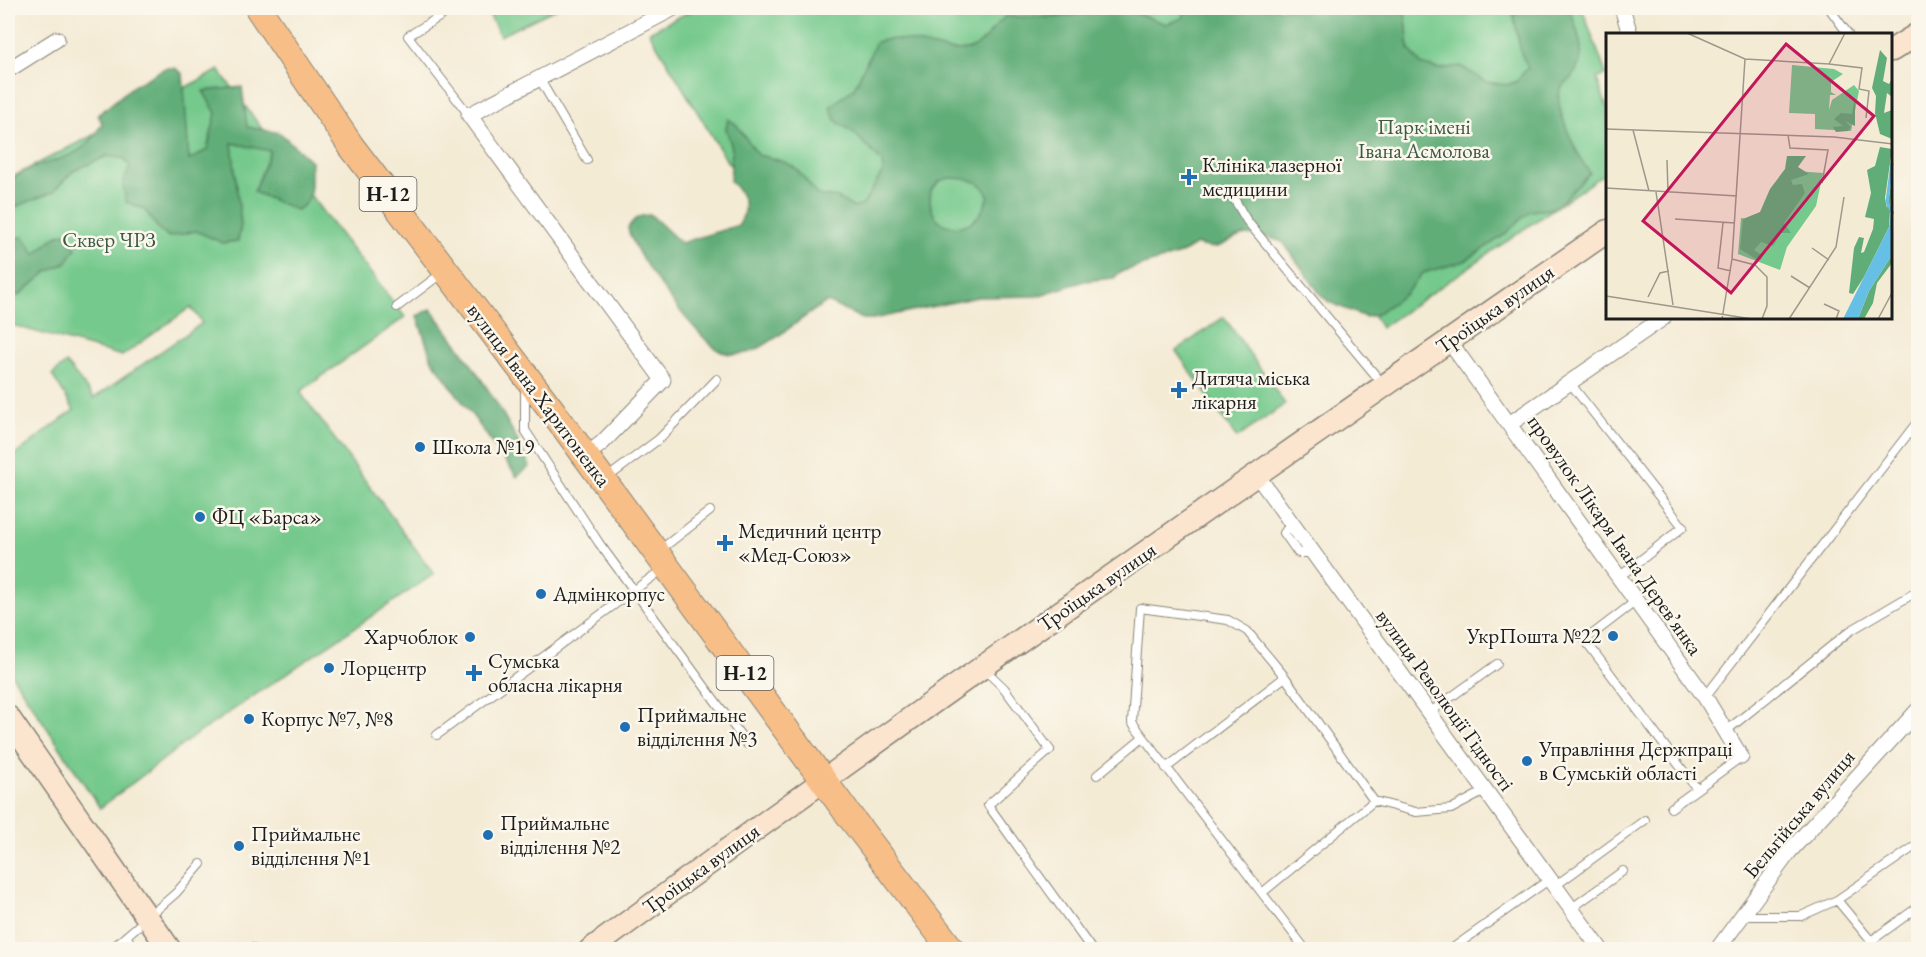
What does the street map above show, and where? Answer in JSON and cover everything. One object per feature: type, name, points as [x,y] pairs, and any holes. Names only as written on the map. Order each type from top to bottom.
[{"type":"main road","name":"вулиця Івана Харитоненка","points":[[258,8],[351,146],[446,270],[823,780],[952,950]]},
{"type":"main road","points":[[1893,49],[1918,34]]},
{"type":"main road","name":"Троїцька вулиця","points":[[591,950],[823,780],[1256,474],[1606,232]]},
{"type":"main road","points":[[8,717],[170,950]]},
{"type":"street","points":[[585,456],[602,443],[663,380],[468,115],[674,8]]},
{"type":"street","points":[[1622,8],[1630,33]]},
{"type":"street","points":[[8,70],[57,39]]},
{"type":"street","points":[[1511,423],[1660,320]]},
{"type":"street","name":"провулок Лікаря Івана Деревʼянка","points":[[1449,341],[1511,423],[1705,697],[1741,757]]},
{"type":"street","name":"вулиця Революції Гідності","points":[[1256,474],[1572,908],[1596,948]]},
{"type":"street","name":"Бельгійська вулиця","points":[[1717,950],[1789,852],[1918,710]]},
{"type":"lane","points":[[454,8],[408,36],[468,115]]},
{"type":"lane","points":[[1829,8],[1847,33]]},
{"type":"lane","points":[[540,78],[587,160]]},
{"type":"lane","points":[[1233,197],[1246,220],[1384,386]]},
{"type":"lane","points":[[397,306],[446,270]]},
{"type":"lane","points":[[525,376],[525,430],[634,591],[747,744]]},
{"type":"lane","points":[[603,481],[659,439],[717,379]]},
{"type":"lane","points":[[1570,383],[1683,527],[1619,577]]},
{"type":"lane","points":[[1705,697],[1918,421]]},
{"type":"lane","points":[[437,735],[634,591],[661,559],[710,511]]},
{"type":"lane","points":[[1726,731],[1850,632],[1918,591]]},
{"type":"lane","points":[[1636,600],[1585,640],[1696,789]]},
{"type":"lane","points":[[1306,950],[1132,722],[1140,608],[1228,620],[1247,631],[1285,677],[1374,801],[1416,812],[1451,809],[1485,791]]},
{"type":"lane","points":[[1429,713],[1497,664]]},
{"type":"lane","points":[[983,668],[1004,688],[1050,750],[988,805],[1092,950]]},
{"type":"lane","points":[[1166,768],[1285,677]]},
{"type":"lane","points":[[1097,775],[1143,736]]},
{"type":"lane","points":[[1671,808],[1741,757]]},
{"type":"lane","points":[[1262,893],[1374,801]]},
{"type":"lane","points":[[1450,950],[1645,820]]},
{"type":"lane","points":[[1743,916],[1801,916],[1837,900],[1918,844]]},
{"type":"lane","points":[[110,950],[176,893],[201,864]]},
{"type":"lane","points":[[1572,908],[1623,871]]},
{"type":"lane","points":[[1837,900],[1870,941],[1918,907]]},
{"type":"lane","points":[[126,936],[135,950]]},
{"type":"green space","points":[[486,8],[557,8],[500,36]]},
{"type":"green space","name":"Парк імені Івана Асмолова","points":[[696,8],[1582,8],[1606,74],[1597,79],[1606,104],[1606,172],[1381,328],[1306,200],[975,236],[781,224],[728,163],[649,32]]},
{"type":"green space","name":"Парк імені Івана Асмолова","points":[[1186,8],[1400,8],[1406,17],[1409,49],[1421,64],[1439,69],[1461,66],[1486,82],[1506,85],[1515,82],[1528,68],[1521,53],[1512,8],[1562,8],[1571,13],[1581,46],[1581,54],[1576,70],[1560,91],[1560,105],[1570,137],[1590,173],[1558,205],[1550,209],[1530,211],[1503,236],[1465,261],[1423,273],[1405,294],[1375,315],[1365,317],[1329,302],[1320,294],[1283,242],[1262,236],[1246,235],[1216,247],[1196,244],[1180,254],[1120,272],[1114,278],[1084,281],[1037,296],[978,297],[873,319],[863,319],[827,302],[757,349],[742,354],[729,354],[721,352],[708,342],[681,312],[632,240],[628,228],[635,219],[651,215],[681,243],[739,225],[745,207],[742,196],[730,181],[732,148],[726,129],[728,119],[736,124],[758,155],[780,160],[793,167],[804,177],[817,195],[838,198],[854,208],[863,205],[883,171],[882,162],[854,133],[836,121],[830,107],[854,88],[876,42],[900,40],[959,51],[975,47],[1005,17],[1060,17],[1109,10],[1128,10],[1166,24],[1183,18]],"holes":[[[949,178],[968,179],[978,183],[989,197],[981,212],[972,221],[955,227],[939,220],[933,213],[930,203],[931,190],[940,181]]]},
{"type":"green space","points":[[165,68],[175,68],[183,74],[189,160],[207,150],[216,113],[203,91],[242,87],[247,127],[280,133],[311,161],[311,190],[307,202],[296,210],[254,192],[270,151],[232,143],[241,225],[238,241],[223,243],[196,231],[169,237],[161,232],[144,209],[126,202],[123,183],[130,167],[125,159],[107,156],[73,171],[53,192],[8,210],[8,182],[34,167],[71,155],[82,148],[93,138],[102,123],[98,115],[133,86]]},
{"type":"green space","name":"ФЦ «Барса»","points":[[219,70],[325,215],[405,317],[300,392],[434,574],[190,739],[100,808],[8,669],[8,460],[74,410],[52,375],[66,363],[94,398],[202,323],[191,307],[122,356],[8,324],[8,179]]},
{"type":"green space","points":[[65,233],[76,248],[66,263],[47,272],[18,296],[8,290],[8,247],[14,238],[24,237],[35,254],[56,236]]},
{"type":"green space","points":[[431,309],[485,384],[520,445],[530,466],[517,477],[432,360],[417,316]]},
{"type":"green space","points":[[1224,317],[1285,404],[1237,438],[1176,351]]},
{"type":"place","name":"Клініка лазерної медицини","points":[[1189,177]]},
{"type":"place","name":"Дитяча міська лікарня","points":[[1179,390]]},
{"type":"place","name":"Школа №19","points":[[420,447]]},
{"type":"place","name":"ФЦ «Барса»","points":[[200,517]]},
{"type":"place","name":"Медичний центр «Мед-Союз»","points":[[725,543]]},
{"type":"place","name":"Адмінкорпус","points":[[541,594]]},
{"type":"place","name":"УкрПошта №22","points":[[1613,636]]},
{"type":"place","name":"Харчоблок","points":[[470,637]]},
{"type":"place","name":"Лорцентр","points":[[329,668]]},
{"type":"place","name":"Сумська обласна лікарня","points":[[474,673]]},
{"type":"place","name":"Корпус №7, №8","points":[[249,719]]},
{"type":"place","name":"Приймальне відділення №3","points":[[625,727]]},
{"type":"place","name":"Управління Держпраці в Сумській області","points":[[1527,761]]},
{"type":"place","name":"Приймальне відділення №2","points":[[488,835]]},
{"type":"place","name":"Приймальне відділення №1","points":[[239,846]]},
{"type":"park label","name":"Сквер ЧРЗ","points":[[109,240]]}]
